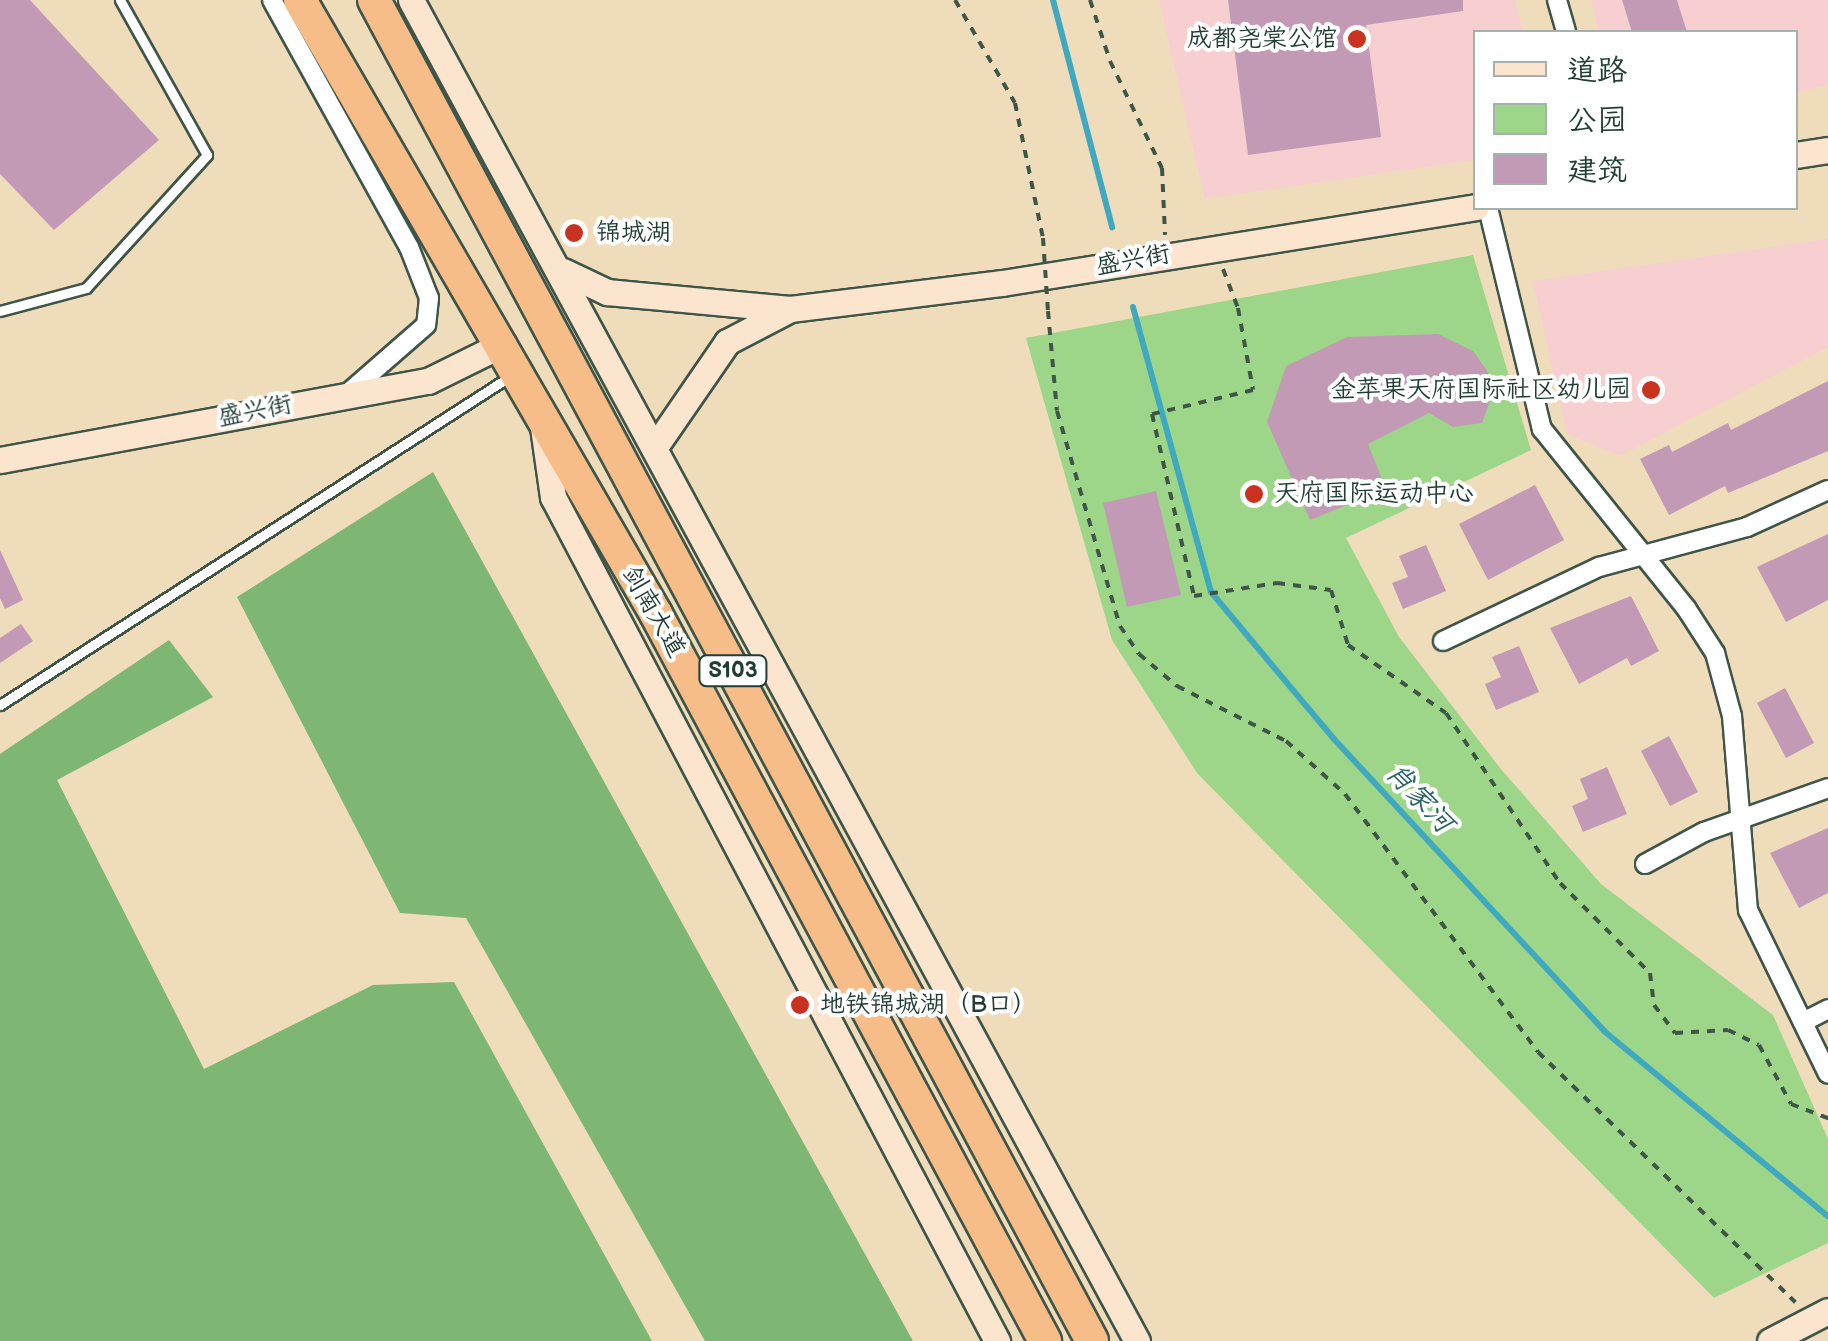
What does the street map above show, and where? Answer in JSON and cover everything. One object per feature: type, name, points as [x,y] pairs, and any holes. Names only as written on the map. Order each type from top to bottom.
[{"type":"highway","name":"剑南大道","points":[[300,0],[509,358],[543,427],[656,614],[1045,1341]]},
{"type":"highway","name":"剑南大道","points":[[374,0],[1092,1341]]},
{"type":"main road","points":[[411,0],[657,444],[1138,1341]]},
{"type":"main road","points":[[1798,156],[1828,150]]},
{"type":"main road","name":"盛兴街","points":[[790,309],[1473,207]]},
{"type":"main road","points":[[562,271],[607,292],[790,309]]},
{"type":"main road","points":[[657,444],[727,342],[790,309]]},
{"type":"main road","name":"盛兴街","points":[[0,460],[428,381],[509,358]]},
{"type":"main road","points":[[543,427],[552,497],[997,1341]]},
{"type":"main road","points":[[1770,1341],[1820,1315]]},
{"type":"street","points":[[272,0],[408,247],[429,298],[426,325],[346,395]]},
{"type":"street","points":[[1557,0],[1565,30]]},
{"type":"street","points":[[1488,210],[1535,416],[1714,653],[1732,716],[1748,910],[1828,1074]]},
{"type":"street","points":[[1443,641],[1600,566],[1747,527],[1828,490]]},
{"type":"street","points":[[1645,864],[1740,818],[1828,788]]},
{"type":"street","points":[[1803,1022],[1828,1009]]},
{"type":"lane","points":[[0,311],[86,288],[207,155],[120,0]]},
{"type":"lane","points":[[0,704],[509,358]]},
{"type":"path","points":[[955,0],[1015,103],[1042,238],[1057,411],[1120,626],[1139,654],[1177,686],[1286,740],[1344,794],[1538,1052],[1820,1315]]},
{"type":"path","points":[[1090,0],[1110,61],[1162,168],[1166,255]]},
{"type":"path","points":[[1214,246],[1238,308],[1253,390],[1152,414],[1194,596],[1277,583],[1331,590],[1348,645],[1446,712],[1560,883],[1650,973],[1654,1005],[1676,1033],[1728,1030],[1759,1045],[1791,1104],[1828,1118]]},
{"type":"shaded area","points":[[1159,0],[1515,0],[1522,30],[1473,30],[1473,160],[1205,199]]},
{"type":"shaded area","points":[[1591,0],[1828,0],[1828,85],[1798,92],[1798,30],[1598,30]]},
{"type":"shaded area","name":"金苹果天府国际社区幼儿园","points":[[1828,239],[1828,347],[1620,456],[1567,434],[1533,281]]},
{"type":"green space","points":[[1473,255],[1531,450],[1346,538],[1399,637],[1500,768],[1601,884],[1773,1015],[1828,1139],[1828,1243],[1714,1298],[1197,773],[1112,640],[1026,338]]},
{"type":"green space","points":[[433,472],[913,1341],[705,1341],[466,918],[400,913],[237,597]]},
{"type":"green space","points":[[169,640],[213,697],[57,780],[204,1069],[373,985],[454,982],[652,1341],[0,1341],[0,754]]},
{"type":"building","points":[[0,0],[30,0],[159,140],[54,230],[0,174]]},
{"type":"building","points":[[1228,0],[1463,0],[1463,11],[1366,25],[1381,137],[1248,155]]},
{"type":"building","points":[[1622,0],[1677,0],[1686,30],[1631,30]]},
{"type":"building","points":[[1438,334],[1473,351],[1488,372],[1491,398],[1482,423],[1453,427],[1429,413],[1368,444],[1386,489],[1310,520],[1267,422],[1286,366],[1347,337]]},
{"type":"building","points":[[1828,381],[1828,451],[1728,493],[1725,486],[1669,515],[1640,459],[1669,445],[1672,452],[1728,423],[1731,430]]},
{"type":"building","points":[[1535,485],[1564,540],[1488,580],[1459,524]]},
{"type":"building","points":[[1156,491],[1181,595],[1127,607],[1103,503]]},
{"type":"building","points":[[1828,534],[1828,600],[1786,622],[1757,567]]},
{"type":"building","points":[[1426,545],[1446,591],[1403,609],[1392,583],[1408,577],[1399,556]]},
{"type":"building","points":[[0,550],[23,600],[5,609],[0,598]]},
{"type":"building","points":[[1631,596],[1659,651],[1631,666],[1627,658],[1579,684],[1550,628]]},
{"type":"building","points":[[21,624],[33,641],[0,663],[0,638]]},
{"type":"building","points":[[1519,646],[1539,692],[1496,710],[1485,684],[1501,677],[1492,657]]},
{"type":"building","points":[[1785,688],[1814,743],[1786,758],[1757,703]]},
{"type":"building","points":[[1669,736],[1698,792],[1670,806],[1641,751]]},
{"type":"building","points":[[1607,767],[1627,814],[1583,832],[1572,806],[1588,799],[1580,779]]},
{"type":"building","points":[[1828,828],[1828,893],[1799,908],[1770,853]]},
{"type":"waterway","name":"肖家河","points":[[1053,0],[1112,227]]},
{"type":"waterway","name":"肖家河","points":[[1133,307],[1211,592],[1334,739],[1604,1031],[1828,1216]]},
{"type":"place","name":"成都尧棠公馆","points":[[1357,39]]},
{"type":"place","name":"锦城湖","points":[[574,233]]},
{"type":"place","name":"金苹果天府国际社区幼儿园","points":[[1651,390]]},
{"type":"place","name":"天府国际运动中心","points":[[1254,494]]},
{"type":"place","name":"地铁锦城湖（B口）","points":[[800,1005]]}]
